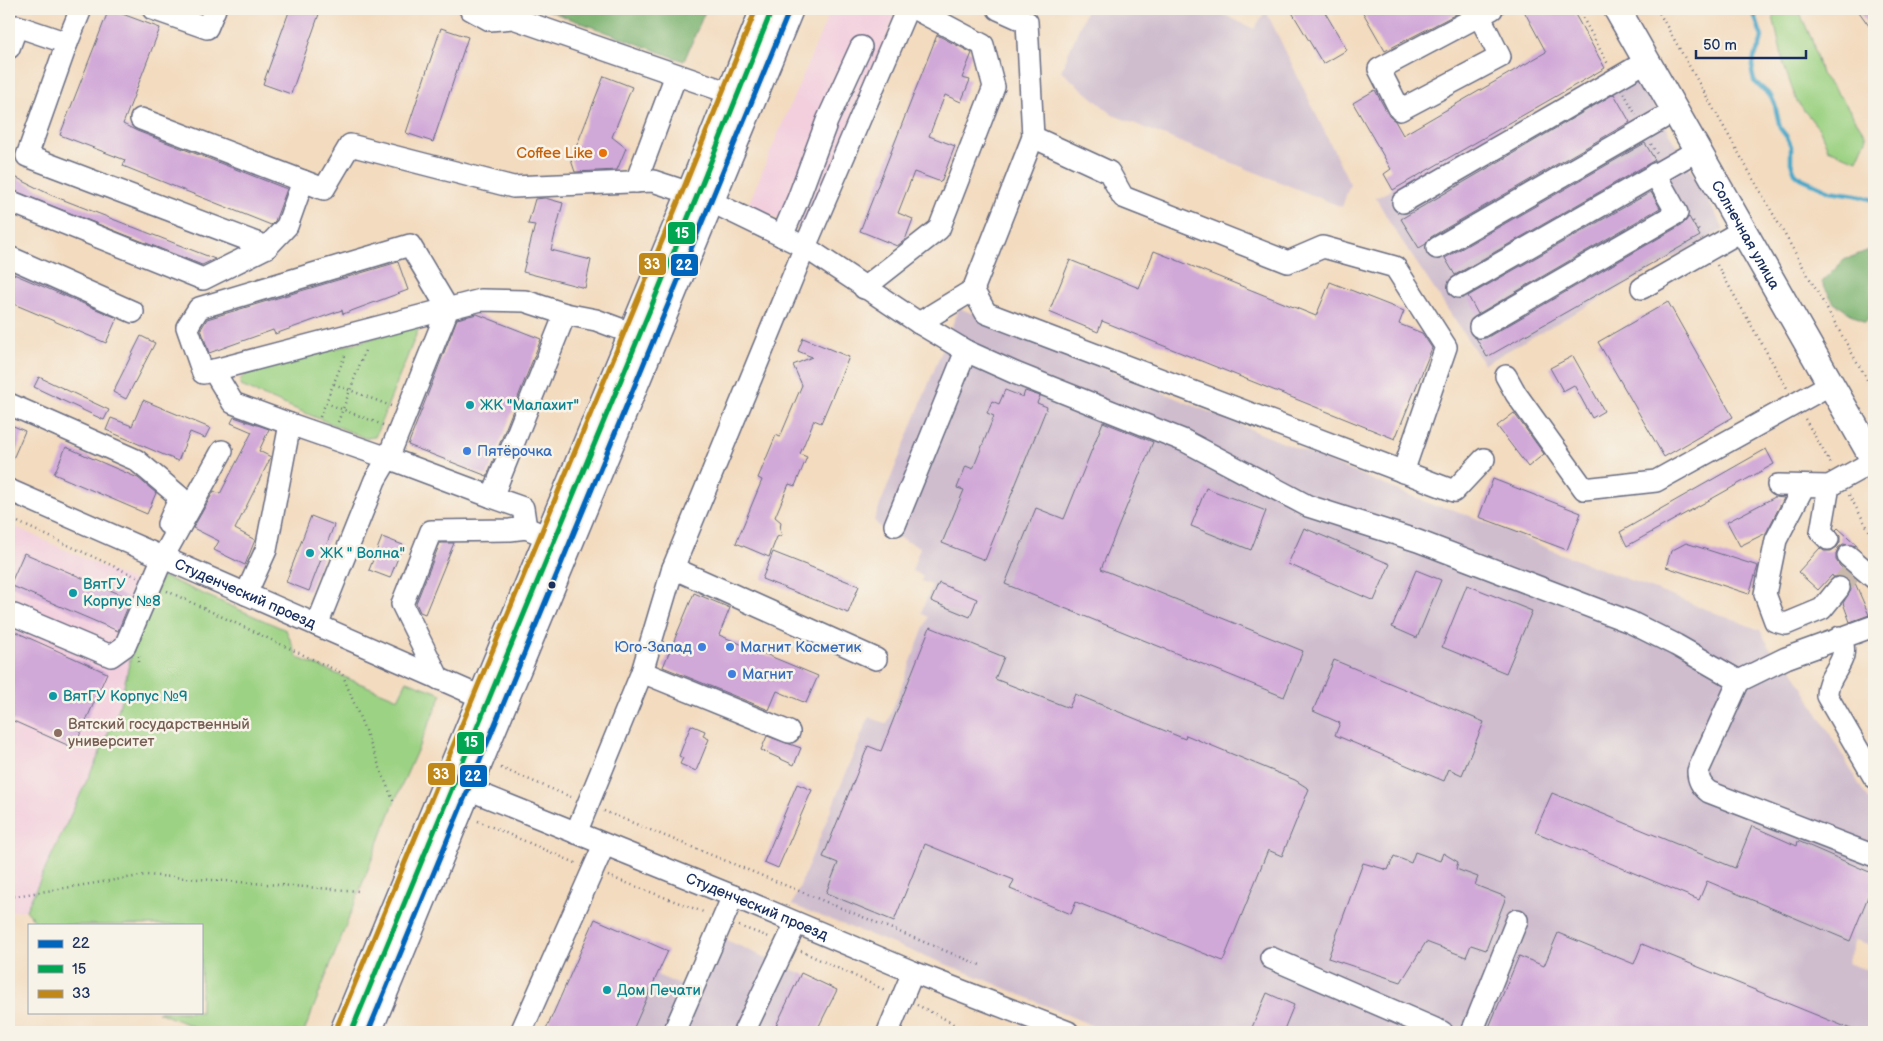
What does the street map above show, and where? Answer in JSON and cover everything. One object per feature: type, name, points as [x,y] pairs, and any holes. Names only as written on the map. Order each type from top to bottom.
[{"type":"main road","points":[[343,1032],[457,784],[701,198],[730,93],[764,9]]},
{"type":"main road","points":[[368,1032],[457,784],[482,697],[537,532],[632,333],[701,198],[790,9]]},
{"type":"main road","name":"Солнечная улица","points":[[1617,9],[1874,461]]},
{"type":"street","points":[[80,9],[27,156],[268,247]]},
{"type":"street","points":[[153,9],[206,28],[215,9]]},
{"type":"street","points":[[470,9],[490,20],[513,18],[730,93]]},
{"type":"street","points":[[576,834],[642,672],[672,568],[805,247],[907,9]]},
{"type":"street","points":[[864,288],[939,229],[994,86],[983,45],[915,9]]},
{"type":"street","points":[[919,323],[973,290],[1033,137],[1027,22],[998,9]]},
{"type":"street","points":[[1486,12],[1500,57],[1400,110],[1379,70],[1486,12]]},
{"type":"street","points":[[9,48],[17,26],[67,43]]},
{"type":"street","points":[[782,236],[798,200],[827,121],[861,47]]},
{"type":"street","points":[[1403,202],[1647,61]]},
{"type":"street","points":[[636,182],[676,75]]},
{"type":"street","points":[[1437,248],[1675,110]]},
{"type":"street","points":[[141,119],[324,189],[350,144],[513,187],[653,181],[701,198],[805,247],[864,288],[966,351],[1024,377],[1179,439],[1308,506],[1426,544],[1630,622],[1676,645],[1738,680]]},
{"type":"street","points":[[1033,137],[1109,172],[1123,197],[1288,262],[1323,246],[1395,267],[1446,347],[1403,472]]},
{"type":"street","points":[[1459,287],[1698,150]]},
{"type":"street","points":[[1480,327],[1677,213],[1660,172]]},
{"type":"street","points":[[9,201],[204,279],[268,247],[287,226],[303,181]]},
{"type":"street","points":[[1642,288],[1743,230]]},
{"type":"street","points":[[448,309],[410,245],[199,308],[187,327],[208,371],[234,403],[523,508],[537,532]]},
{"type":"street","points":[[9,257],[133,312]]},
{"type":"street","points":[[973,290],[986,313],[1454,491],[1484,459]]},
{"type":"street","points":[[208,371],[480,300],[525,301],[565,314],[596,320],[632,333]]},
{"type":"street","points":[[316,625],[374,480],[388,458],[448,309]]},
{"type":"street","points":[[492,497],[565,314]]},
{"type":"street","points":[[894,525],[966,351]]},
{"type":"street","points":[[1506,376],[1516,394],[1584,489],[1656,481],[1831,384]]},
{"type":"street","points":[[9,404],[136,460],[180,497],[159,556],[152,584],[125,646],[110,656],[14,615],[9,615]]},
{"type":"street","points":[[246,594],[266,550],[290,424]]},
{"type":"street","points":[[159,556],[222,450]]},
{"type":"street","points":[[1778,485],[1804,486],[1834,483],[1874,461]]},
{"type":"street","points":[[1828,538],[1821,532],[1834,483]]},
{"type":"street","points":[[1804,486],[1776,540],[1765,594],[1775,621],[1786,624],[1822,609],[1849,570],[1874,578]]},
{"type":"street","name":"Студенческий проезд","points":[[12,503],[159,556],[482,697]]},
{"type":"street","points":[[439,679],[402,604],[431,531],[510,530],[537,532]]},
{"type":"street","points":[[672,568],[876,659]]},
{"type":"street","points":[[1872,631],[1840,637],[1786,658],[1738,680],[1698,771],[1700,784],[1709,792],[1872,855]]},
{"type":"street","points":[[1840,637],[1844,644],[1844,656],[1830,677],[1827,696],[1874,777]]},
{"type":"street","points":[[642,672],[789,732]]},
{"type":"street","name":"Студенческий проезд","points":[[457,784],[576,834],[733,896],[913,972],[1026,1024],[1068,1032]]},
{"type":"street","points":[[521,1032],[604,845]]},
{"type":"street","points":[[674,1032],[733,896]]},
{"type":"street","points":[[1472,1032],[1517,920]]},
{"type":"street","points":[[744,1032],[796,923]]},
{"type":"street","points":[[1271,958],[1442,1032]]},
{"type":"street","points":[[888,1032],[913,972]]},
{"type":"path","points":[[1578,9],[1643,129],[1660,172]]},
{"type":"path","points":[[1657,9],[1874,392]]},
{"type":"path","points":[[1691,217],[1796,403],[1834,483],[1874,539]]},
{"type":"path","points":[[323,436],[326,403],[334,384],[364,330]]},
{"type":"path","points":[[323,436],[342,410],[350,390],[364,330]]},
{"type":"path","points":[[334,384],[350,390],[402,422]]},
{"type":"path","points":[[326,403],[342,410],[402,422]]},
{"type":"path","points":[[9,518],[12,503]]},
{"type":"path","points":[[9,534],[12,503]]},
{"type":"path","points":[[12,503],[152,584],[342,673],[394,803]]},
{"type":"path","points":[[501,768],[980,965]]},
{"type":"path","points":[[478,821],[592,870],[786,944],[902,997],[951,1022],[961,1032]]},
{"type":"path","points":[[9,897],[146,876],[358,891]]},
{"type":"shaded area","points":[[831,9],[877,9],[895,16],[807,231],[748,205]]},
{"type":"shaded area","points":[[1087,9],[1212,9],[1254,29],[1266,11],[1350,184],[1342,207],[1113,115],[1061,71]]},
{"type":"shaded area","points":[[1629,61],[1724,229],[1484,364],[1392,226],[1376,198]]},
{"type":"shaded area","points":[[959,308],[1435,506],[1448,508],[1473,517],[1564,555],[1760,630],[1774,655],[1786,658],[1874,810],[1874,946],[1855,940],[1847,963],[1874,972],[1874,1032],[1107,1032],[984,979],[792,905],[869,717],[887,724],[928,617],[921,613],[932,585],[921,581],[923,576],[912,571],[920,547],[883,531],[874,520]]},
{"type":"shaded area","name":"Вятский государственный университет","points":[[9,524],[146,587],[119,708],[26,910],[9,912]]},
{"type":"shaded area","points":[[595,919],[668,951],[657,975],[701,994],[724,939],[837,990],[818,1032],[545,1032]]},
{"type":"green space","points":[[544,9],[706,9],[684,61]]},
{"type":"green space","points":[[1767,9],[1798,9],[1812,40],[1821,74],[1843,100],[1867,137],[1857,160],[1828,149],[1820,130],[1797,102],[1784,66],[1773,16]]},
{"type":"green space","points":[[1874,248],[1874,312],[1865,323],[1834,303],[1822,282],[1844,260]]},
{"type":"green space","points":[[420,325],[375,437],[365,438],[241,386],[242,378],[248,373]]},
{"type":"green space","points":[[162,576],[286,630],[298,658],[398,699],[407,681],[442,694],[394,803],[304,1032],[206,1032],[163,1014],[202,1014],[202,924],[37,924],[26,910],[119,708],[135,638]]},
{"type":"building","points":[[109,9],[160,28],[123,124],[287,189],[275,221],[271,225],[123,166],[125,160],[60,135]]},
{"type":"building","points":[[290,9],[305,9],[319,14],[291,94],[263,84]]},
{"type":"building","points":[[1290,9],[1323,9],[1347,50],[1323,64]]},
{"type":"building","points":[[1361,9],[1466,9],[1385,51]]},
{"type":"building","points":[[1523,9],[1572,9],[1605,68],[1393,190],[1384,174],[1391,169],[1353,103],[1375,90],[1389,116],[1395,121],[1403,135],[1546,52]]},
{"type":"building","points":[[1857,9],[1874,9],[1874,33]]},
{"type":"building","points":[[441,28],[468,37],[433,142],[406,133]]},
{"type":"building","points":[[937,35],[972,53],[962,78],[970,80],[961,102],[945,95],[929,136],[955,146],[941,182],[914,172],[898,213],[913,219],[905,240],[897,246],[860,231]]},
{"type":"building","points":[[604,76],[632,87],[612,137],[626,148],[617,170],[575,172],[571,160]]},
{"type":"building","points":[[1614,94],[1630,122],[1431,237],[1426,244],[1419,248],[1401,219]]},
{"type":"building","points":[[1645,143],[1655,160],[1455,275],[1445,258]]},
{"type":"building","points":[[9,174],[51,195],[215,259],[202,265],[9,189]]},
{"type":"building","points":[[1651,192],[1660,208],[1478,314],[1468,296]]},
{"type":"building","points":[[545,198],[563,203],[551,250],[591,260],[585,288],[523,272],[535,225],[528,224],[535,199]]},
{"type":"building","points":[[1689,217],[1700,236],[1487,357],[1476,338],[1486,338],[1683,224]]},
{"type":"building","points":[[1154,251],[1316,316],[1330,282],[1404,311],[1399,324],[1422,333],[1432,348],[1395,439],[1102,321],[1098,332],[1049,312],[1070,260],[1139,288]]},
{"type":"building","points":[[398,262],[408,290],[343,314],[342,310],[275,334],[273,330],[209,353],[201,329],[207,319]]},
{"type":"building","points":[[9,272],[117,318],[106,343],[9,302]]},
{"type":"building","points":[[1668,302],[1733,417],[1664,457],[1598,342]]},
{"type":"building","name":"ЖК \"Малахит\"","points":[[477,314],[541,339],[487,476],[408,445],[457,319]]},
{"type":"building","points":[[141,336],[155,343],[126,399],[113,392]]},
{"type":"building","points":[[803,338],[849,357],[821,423],[814,420],[800,454],[807,457],[795,486],[789,484],[775,517],[781,522],[780,530],[782,535],[777,537],[769,557],[736,543],[762,480],[758,478],[776,435],[780,437],[802,385],[793,365],[812,357],[798,351]]},
{"type":"building","points":[[1573,356],[1604,411],[1592,418],[1574,385],[1563,391],[1550,368]]},
{"type":"building","points":[[39,377],[109,410],[104,420],[34,387]]},
{"type":"building","points":[[1005,390],[1023,397],[1025,391],[1040,396],[1037,403],[1047,407],[985,560],[942,543],[964,490],[957,488],[966,466],[973,469],[994,416],[987,413],[992,401],[999,404]]},
{"type":"building","points":[[143,400],[210,428],[205,438],[190,432],[178,461],[106,430],[111,418],[132,426]]},
{"type":"building","points":[[1514,413],[1544,454],[1528,467],[1497,426]]},
{"type":"building","points":[[234,417],[269,429],[259,451],[271,457],[235,529],[255,540],[245,565],[214,550],[219,541],[193,528],[214,491],[220,494],[252,432],[231,423]]},
{"type":"building","points":[[1103,422],[1153,442],[1101,569],[1303,651],[1284,697],[1005,584],[1036,508],[1064,519]]},
{"type":"building","points":[[9,424],[25,431],[9,468]]},
{"type":"building","points":[[66,447],[138,478],[156,493],[147,514],[54,474]]},
{"type":"building","points":[[1766,449],[1774,464],[1627,546],[1620,532]]},
{"type":"building","points":[[1493,479],[1581,513],[1567,550],[1479,517]]},
{"type":"building","points":[[1206,488],[1266,511],[1251,550],[1191,526]]},
{"type":"building","points":[[1775,497],[1784,498],[1766,533],[1740,546],[1727,522]]},
{"type":"building","name":"ЖК \" Волна\"","points":[[311,516],[334,525],[309,591],[286,582]]},
{"type":"building","points":[[1304,528],[1390,564],[1374,601],[1288,564]]},
{"type":"building","points":[[1838,528],[1858,546],[1843,544],[1838,548],[1836,560],[1852,576],[1869,615],[1850,622],[1843,603],[1851,590],[1851,584],[1847,579],[1840,576],[1833,577],[1832,575],[1818,590],[1798,572],[1820,548],[1824,551],[1831,551],[1837,547],[1840,542],[1840,535],[1836,530]]},
{"type":"building","points":[[382,537],[403,545],[390,578],[369,570]]},
{"type":"building","points":[[440,543],[454,543],[425,614],[420,612],[416,603]]},
{"type":"building","points":[[1686,543],[1758,566],[1749,594],[1666,567],[1671,551]]},
{"type":"building","points":[[773,552],[859,586],[848,613],[762,579]]},
{"type":"building","name":"ВятГУ Корпус №8","points":[[24,553],[131,599],[118,631],[10,585]]},
{"type":"building","points":[[1416,570],[1441,580],[1417,638],[1392,627]]},
{"type":"building","points":[[939,583],[977,599],[970,617],[931,601]]},
{"type":"building","points":[[1467,585],[1532,611],[1506,673],[1442,647]]},
{"type":"building","points":[[694,593],[730,608],[719,635],[818,676],[806,703],[777,691],[769,710],[663,667]]},
{"type":"building","points":[[930,627],[1004,657],[995,679],[1069,708],[1075,694],[1185,739],[1186,735],[1295,780],[1309,789],[1282,856],[1268,850],[1223,961],[1076,902],[1071,914],[1010,889],[1014,880],[925,844],[894,921],[826,893],[838,863],[823,857],[868,746],[881,751]]},
{"type":"building","name":"ВятГУ Корпус №9","points":[[9,629],[107,673],[74,748],[9,719]]},
{"type":"building","points":[[1334,660],[1484,722],[1462,775],[1449,769],[1444,781],[1335,735],[1340,723],[1313,711]]},
{"type":"building","points":[[691,725],[705,731],[703,736],[709,739],[696,771],[680,764],[683,758],[679,756]]},
{"type":"building","points":[[767,736],[801,748],[794,765],[761,750]]},
{"type":"building","points":[[797,784],[812,790],[778,868],[764,862]]},
{"type":"building","points":[[1552,793],[1735,868],[1752,826],[1797,846],[1798,841],[1874,874],[1874,882],[1850,941],[1707,881],[1699,900],[1535,832]]},
{"type":"building","points":[[1415,852],[1440,861],[1443,853],[1458,862],[1456,869],[1478,877],[1475,885],[1506,897],[1486,950],[1471,945],[1466,957],[1426,942],[1401,982],[1328,958],[1363,863],[1388,870],[1394,856],[1411,863]]},
{"type":"building","name":"Дом Печати","points":[[595,919],[668,951],[632,1032],[545,1032]]},
{"type":"building","points":[[1558,933],[1634,964],[1642,944],[1858,1032],[1487,1032],[1519,956],[1544,966]]},
{"type":"building","points":[[801,973],[837,990],[816,1032],[773,1032]]},
{"type":"building","points":[[1267,993],[1294,1005],[1283,1032],[1250,1032]]},
{"type":"waterway","points":[[1747,9],[1753,11],[1762,37],[1754,58],[1752,72],[1754,81],[1771,96],[1780,128],[1791,146],[1791,163],[1795,173],[1801,178],[1830,191],[1874,200]]},
{"type":"tunnel","points":[[1839,588],[1851,573]]},
{"type":"transit line","name":"33","points":[[336,1029],[756,9]]},
{"type":"transit line","name":"22","points":[[368,1032],[790,9]]},
{"type":"transit line","name":"15","points":[[351,1032],[697,196],[771,12]]},
{"type":"place","name":"Coffee Like","points":[[603,153]]},
{"type":"place","name":"ЖК \"Малахит\"","points":[[470,405]]},
{"type":"place","name":"Пятёрочка","points":[[467,451]]},
{"type":"place","name":"ЖК \" Волна\"","points":[[310,553]]},
{"type":"place","name":"ВятГУ Корпус №8","points":[[73,593]]},
{"type":"place","name":"Юго-Запад","points":[[702,647]]},
{"type":"place","name":"Магнит Косметик","points":[[730,647]]},
{"type":"place","name":"Магнит","points":[[732,674]]},
{"type":"place","name":"ВятГУ Корпус №9","points":[[53,696]]},
{"type":"place","name":"Вятский государственный университет","points":[[58,733]]},
{"type":"place","name":"Дом Печати","points":[[607,990]]}]
